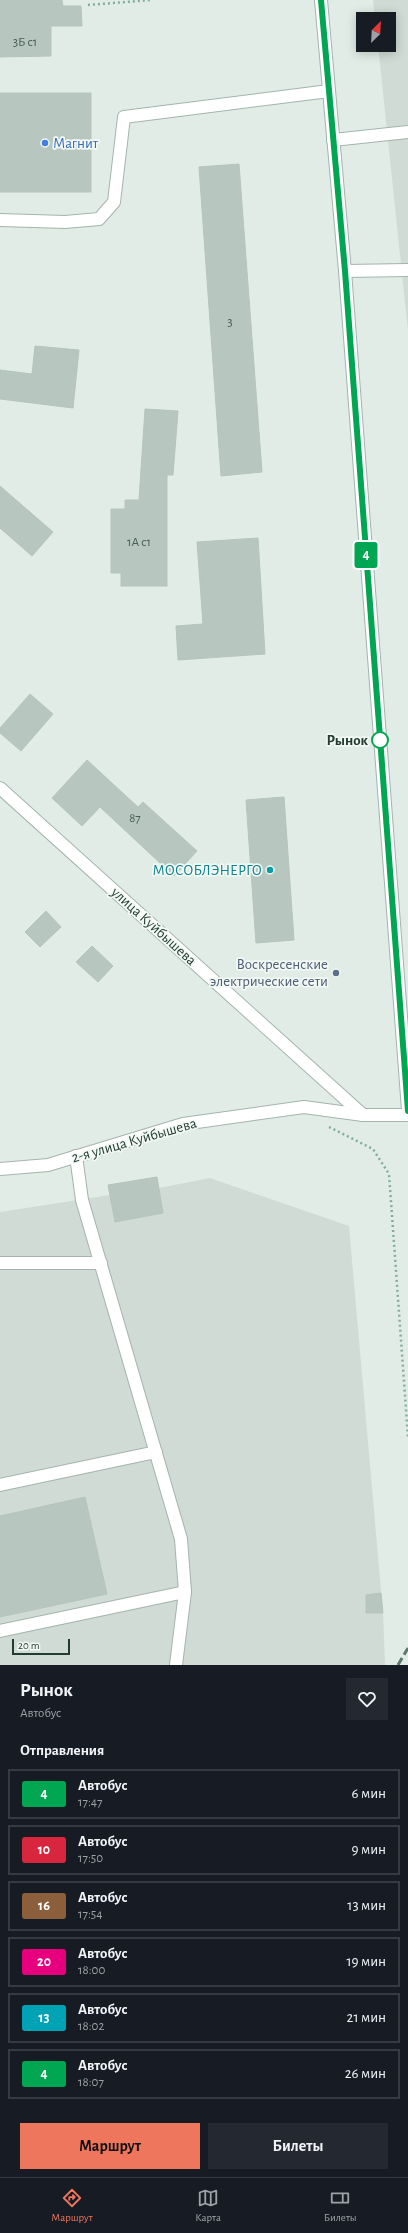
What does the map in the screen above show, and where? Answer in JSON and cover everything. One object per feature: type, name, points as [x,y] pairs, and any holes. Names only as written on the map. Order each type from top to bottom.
[{"type":"street","points":[[321,0],[345,271],[408,1110]]},
{"type":"street","points":[[0,220],[65,222],[99,219],[114,202],[124,117],[328,91]]},
{"type":"street","points":[[333,140],[408,132]]},
{"type":"street","points":[[345,271],[408,270]]},
{"type":"street","name":"улица Куйбышева","points":[[0,788],[363,1115]]},
{"type":"street","name":"2-я улица Куйбышева","points":[[0,1169],[48,1165],[183,1124],[304,1107],[363,1115]]},
{"type":"street","points":[[363,1115],[408,1115]]},
{"type":"street","points":[[76,1156],[82,1200],[182,1539],[185,1592],[176,1665]]},
{"type":"street","points":[[0,1263],[100,1262]]},
{"type":"street","points":[[0,1485],[156,1452]]},
{"type":"street","points":[[0,1631],[185,1592]]},
{"type":"path","points":[[88,5],[151,0]]},
{"type":"path","points":[[326,1125],[373,1149],[389,1174],[408,1437]]},
{"type":"shaded area","points":[[373,0],[408,0],[408,331],[379,52],[396,52],[396,12],[374,12]]},
{"type":"shaded area","points":[[157,1177],[159,1188],[210,1178],[349,1226],[383,1613],[385,1665],[0,1665],[0,1212],[110,1195],[108,1185]]},
{"type":"building","points":[[0,0],[62,0],[63,6],[81,6],[82,26],[51,26],[51,56],[0,57]]},
{"type":"building","name":"Магнит","points":[[0,93],[91,93],[91,192],[0,192]]},
{"type":"building","points":[[239,164],[262,472],[221,476],[199,167]]},
{"type":"building","points":[[35,346],[79,350],[73,408],[0,399],[0,370],[32,374]]},
{"type":"building","points":[[145,409],[178,411],[173,475],[167,475],[167,586],[121,586],[121,573],[111,573],[111,509],[125,509],[125,500],[139,500]]},
{"type":"building","points":[[0,486],[53,532],[32,556],[0,528]]},
{"type":"building","points":[[258,538],[265,654],[178,660],[176,626],[203,624],[197,542]]},
{"type":"building","points":[[30,694],[53,714],[21,751],[0,733],[0,728]]},
{"type":"building","points":[[87,760],[138,807],[143,802],[197,851],[174,876],[100,807],[82,826],[52,798]]},
{"type":"building","name":"МОСОБЛЭНЕРГО","points":[[284,797],[294,940],[256,943],[246,800]]},
{"type":"building","points":[[46,911],[61,927],[40,947],[25,932]]},
{"type":"building","points":[[92,946],[113,966],[98,982],[76,962]]},
{"type":"building","points":[[157,1177],[163,1213],[115,1222],[108,1185]]},
{"type":"building","points":[[85,1497],[107,1594],[0,1617],[0,1516]]},
{"type":"building","points":[[381,1593],[383,1613],[366,1613],[366,1595]]},
{"type":"railway","points":[[398,1665],[408,1648]]},
{"type":"bus line","name":"4","points":[[321,0],[345,271],[366,568],[394,913],[408,1111]]},
{"type":"place","name":"Магнит","points":[[45,143]]},
{"type":"place","name":"Рынок","points":[[380,740]]},
{"type":"place","name":"МОСОБЛЭНЕРГО","points":[[270,870]]},
{"type":"place","name":"Воскресенские электрические сети","points":[[336,973]]}]
